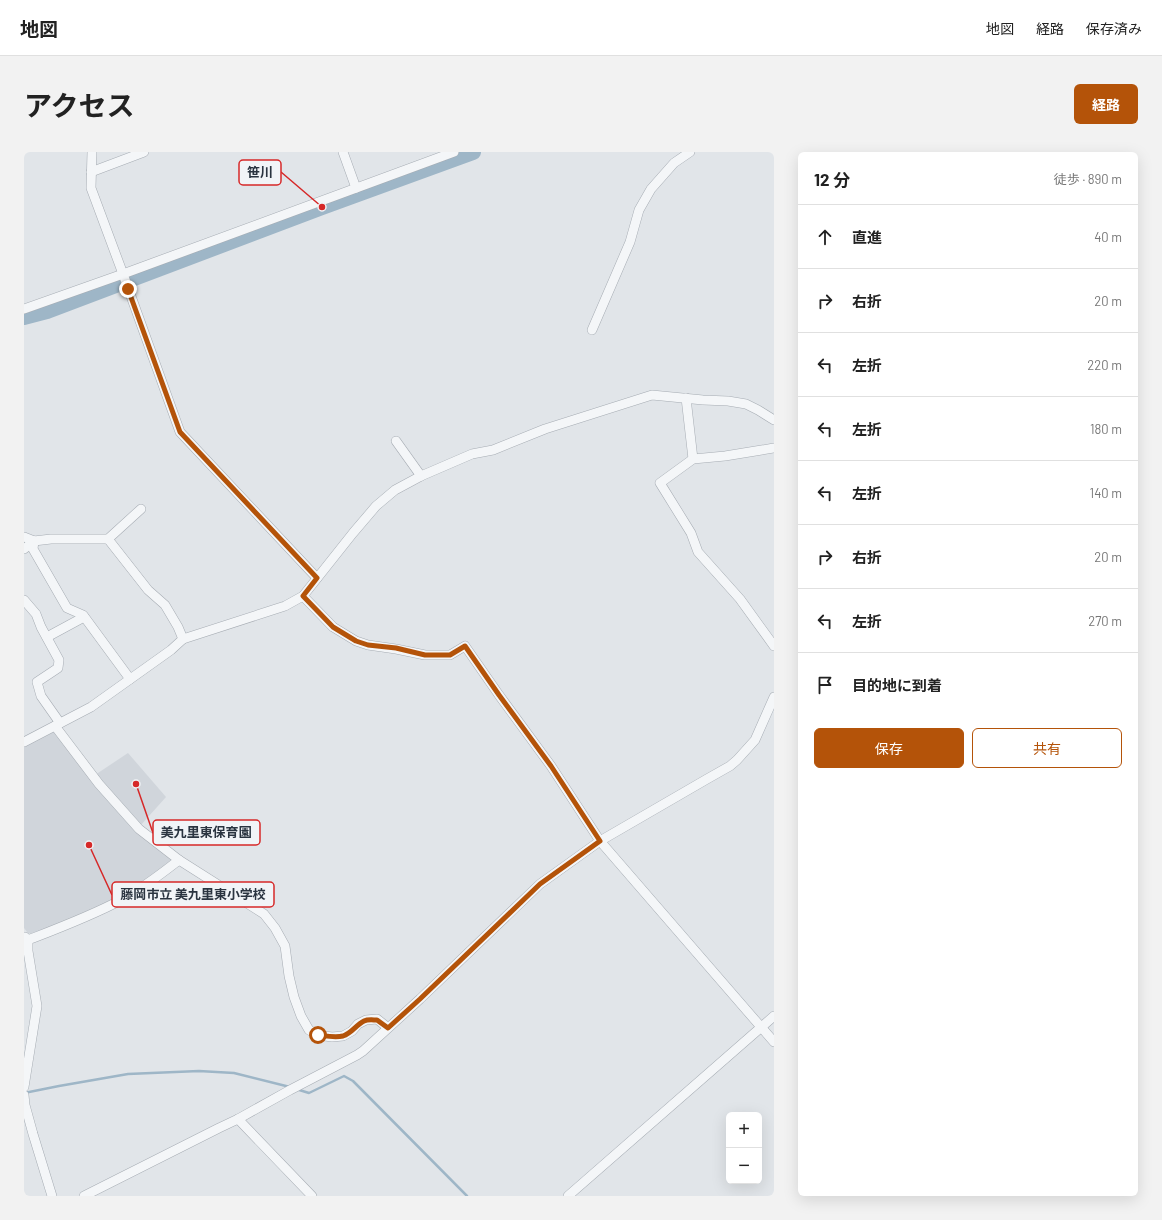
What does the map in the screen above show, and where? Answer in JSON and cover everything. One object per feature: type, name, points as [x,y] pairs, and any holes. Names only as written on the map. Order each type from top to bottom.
[{"type":"street","points":[[92,152],[91,188],[180,432],[317,578]]},
{"type":"street","points":[[91,172],[144,152]]},
{"type":"street","points":[[342,152],[356,188]]},
{"type":"street","points":[[24,309],[123,275],[454,152]]},
{"type":"street","points":[[592,330],[630,242],[639,210],[651,189],[674,163],[690,152]]},
{"type":"street","points":[[24,742],[91,707],[184,639],[285,606],[303,596],[376,506],[395,490],[421,476],[472,454],[493,450],[545,430],[652,395],[728,401],[746,404],[774,420]]},
{"type":"street","points":[[686,398],[693,459]]},
{"type":"street","points":[[396,441],[421,476]]},
{"type":"street","points":[[774,448],[725,456],[693,459],[660,483],[691,533],[698,552],[740,599],[774,646]]},
{"type":"street","points":[[24,537],[34,541],[51,539],[108,540],[141,509]]},
{"type":"street","points":[[108,540],[148,590],[165,605],[184,639]]},
{"type":"street","points":[[24,549],[34,541]]},
{"type":"street","points":[[34,541],[33,549],[67,608],[83,615],[130,679]]},
{"type":"street","points":[[303,596],[333,627],[356,641],[368,645],[396,648],[425,655],[450,655],[465,646],[551,766],[600,841],[774,1042]]},
{"type":"street","points":[[24,600],[36,614],[41,627],[59,660],[58,668],[37,682],[41,696],[57,724],[99,784],[140,829],[179,860],[264,914],[275,928],[285,946],[289,976],[294,997],[301,1016],[309,1030],[318,1035],[332,1037],[343,1036],[352,1031],[358,1024],[366,1020],[377,1020],[388,1028]]},
{"type":"street","points":[[47,637],[84,617]]},
{"type":"street","points":[[84,1196],[238,1119],[357,1055],[420,999],[540,884],[600,841],[730,766],[737,760],[755,740],[774,697]]},
{"type":"street","points":[[24,1087],[37,1006],[26,938],[67,925],[122,900],[153,880],[179,860]]},
{"type":"street","points":[[568,1196],[774,1016]]},
{"type":"street","points":[[24,1095],[25,1105],[33,1134],[52,1196]]},
{"type":"street","points":[[238,1119],[312,1196]]},
{"type":"shaded area","points":[[52,731],[57,732],[171,858],[171,862],[121,896],[33,935],[28,933],[24,928],[24,746]]},
{"type":"shaded area","points":[[128,753],[166,797],[140,826],[95,775]]},
{"type":"waterway","points":[[24,317],[47,311],[322,207],[473,152]]},
{"type":"waterway","points":[[24,1093],[128,1074],[199,1071],[234,1073],[290,1087]]},
{"type":"waterway","points":[[296,1089],[309,1093],[344,1076],[353,1081],[467,1196]]},
{"type":"place","name":"笹川","points":[[322,207]]},
{"type":"place","name":"美九里東保育園","points":[[136,784]]},
{"type":"place","name":"藤岡市立 美九里東小学校","points":[[89,845]]},
{"type":"route","points":[[128,289],[180,432],[317,578],[303,596],[333,627],[356,641],[368,645],[396,648],[425,655],[450,655],[465,646],[551,766],[600,841],[540,884],[388,1028],[377,1020],[366,1020],[358,1024],[352,1031],[343,1036],[332,1037],[318,1035]]}]
